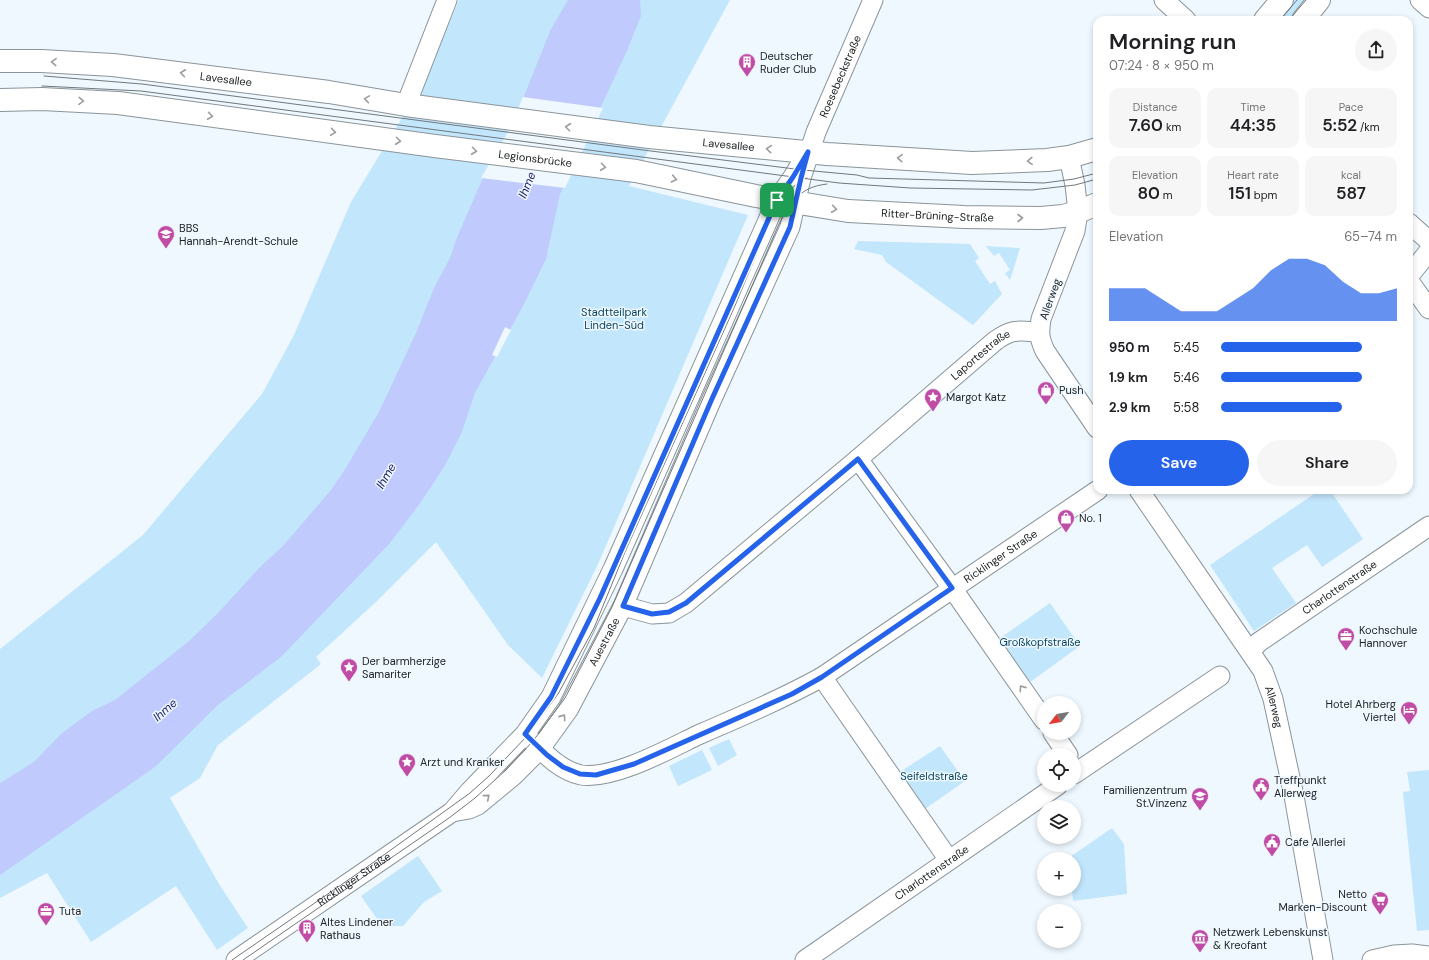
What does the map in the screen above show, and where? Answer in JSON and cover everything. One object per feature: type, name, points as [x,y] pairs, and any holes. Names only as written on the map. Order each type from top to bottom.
[{"type":"main road","points":[[1268,16],[1282,0]]},
{"type":"main road","points":[[1306,16],[1319,0]]},
{"type":"main road","name":"Lavesallee","points":[[0,61],[113,64],[322,91],[406,105],[649,137],[808,152]]},
{"type":"main road","name":"Legionsbrücke","points":[[0,100],[42,99],[118,103],[435,146],[636,171],[786,201]]},
{"type":"main road","points":[[808,152],[972,163],[1047,160],[1069,157],[1093,150]]},
{"type":"main road","name":"Ritter-Brüning-Straße","points":[[786,201],[848,211],[964,217],[1041,218],[1063,216],[1088,208]]},
{"type":"street","points":[[406,105],[447,0]]},
{"type":"street","name":"Roesebeckstraße","points":[[808,152],[873,0]]},
{"type":"street","points":[[1164,0],[1182,16]]},
{"type":"street","points":[[1420,0],[1429,8]]},
{"type":"street","name":"Auestraße","points":[[525,734],[551,697],[600,598],[786,201],[801,178],[808,152]]},
{"type":"street","name":"Allerweg","points":[[1069,157],[1075,185],[1088,208],[1075,231],[1041,319],[1039,332],[1040,341],[1045,351],[1093,422]]},
{"type":"street","name":"Auestraße","points":[[540,749],[568,710],[623,606],[711,401],[790,227],[786,201]]},
{"type":"street","points":[[1413,226],[1429,240]]},
{"type":"street","points":[[1413,271],[1429,251]]},
{"type":"street","points":[[1413,287],[1429,309]]},
{"type":"street","name":"Laportestraße","points":[[623,606],[652,614],[669,612],[686,603],[858,459],[995,341],[1006,333],[1014,331],[1039,332]]},
{"type":"street","points":[[858,459],[952,588],[1037,710]]},
{"type":"street","name":"Ricklinger Straße","points":[[236,960],[452,812],[470,791],[525,734],[553,760],[571,771],[580,774],[604,774],[634,764],[792,694],[822,677],[1093,493]]},
{"type":"street","name":"Allerweg","points":[[1142,494],[1263,671],[1273,699],[1298,816],[1323,960]]},
{"type":"street","name":"Charlottenstraße","points":[[1250,651],[1259,642],[1429,526]]},
{"type":"street","points":[[1081,767],[1220,676]]},
{"type":"street","points":[[822,677],[949,860]]},
{"type":"street","name":"Ricklinger Straße","points":[[452,812],[478,805],[513,776],[540,749]]},
{"type":"street","name":"Charlottenstraße","points":[[805,960],[1048,792]]},
{"type":"street","points":[[1372,960],[1394,955],[1412,954],[1429,956]]},
{"type":"green space","name":"Stadtteilpark Linden-Süd","points":[[459,0],[730,0],[629,186],[748,215],[599,562],[542,678],[508,645],[436,542],[377,601],[316,657],[321,664],[218,745],[200,778],[170,798],[219,884],[248,928],[217,950],[176,886],[91,942],[47,873],[0,898],[0,649],[143,535],[262,394],[294,335],[351,202],[425,80]]},
{"type":"green space","points":[[1290,0],[1310,0],[1296,16],[1276,16]]},
{"type":"green space","points":[[858,241],[970,244],[979,258],[975,261],[990,284],[995,281],[1002,294],[973,325],[886,262],[882,255],[854,249]]},
{"type":"green space","points":[[986,246],[1020,248],[1010,280],[1005,273],[1010,270],[999,253],[994,256]]},
{"type":"green space","points":[[1314,494],[1333,494],[1363,539],[1322,567],[1307,545],[1272,568],[1296,603],[1254,631],[1210,565]]},
{"type":"green space","name":"Großkopfstraße","points":[[1050,603],[1080,646],[1030,682],[999,639]]},
{"type":"green space","points":[[729,739],[737,755],[718,766],[709,748]]},
{"type":"green space","name":"Seifeldstraße","points":[[940,746],[965,781],[925,809],[900,772]]},
{"type":"green space","points":[[702,750],[712,770],[678,786],[669,766]]},
{"type":"green space","points":[[1429,770],[1429,930],[1417,931],[1403,792],[1410,791],[1407,772]]},
{"type":"green space","points":[[1112,828],[1124,844],[1127,894],[1073,901],[1073,896],[1081,896],[1081,852],[1077,852]]},
{"type":"green space","points":[[418,856],[442,891],[424,902],[403,926],[382,926],[361,896]]},
{"type":"water","name":"Ihme","points":[[568,0],[640,0],[641,16],[626,53],[560,194],[546,259],[523,306],[475,393],[461,434],[444,467],[421,502],[390,543],[281,657],[219,704],[155,767],[0,875],[0,783],[34,762],[61,734],[92,711],[115,700],[188,642],[218,613],[261,566],[283,546],[331,490],[344,471],[379,412],[416,333],[434,288],[450,258],[458,235],[483,178],[510,131],[551,29]]},
{"type":"pier","points":[[523,97],[603,108],[565,188],[481,178],[509,130]]},
{"type":"pier","points":[[505,327],[511,330],[497,357],[492,355]]},
{"type":"tram line","points":[[1283,16],[1297,0]]},
{"type":"tram line","points":[[1292,16],[1306,0]]},
{"type":"tram line","points":[[44,76],[142,84],[643,150],[803,170],[857,175],[869,178],[1044,183],[1074,179],[1093,174]]},
{"type":"tram line","points":[[42,86],[141,91],[839,183],[910,188],[1032,190],[1075,185],[1093,180]]},
{"type":"tram line","points":[[232,960],[367,867],[470,793],[489,776],[527,736],[558,694],[594,628],[625,552],[734,308],[770,222],[781,200],[800,181],[807,178]]},
{"type":"tram line","points":[[243,960],[449,818],[475,798],[506,770],[533,741],[565,698],[612,607],[779,224],[797,197],[810,188],[827,184]]},
{"type":"place","name":"Deutscher Ruder Club","points":[[747,77]]},
{"type":"place","name":"BBS Hannah-Arendt-Schule","points":[[166,249]]},
{"type":"place","name":"Push","points":[[1046,405]]},
{"type":"place","name":"Margot Katz","points":[[933,412]]},
{"type":"place","name":"No. 1","points":[[1066,533]]},
{"type":"place","name":"Kochschule Hannover","points":[[1346,651]]},
{"type":"place","name":"Der barmherzige Samariter","points":[[349,682]]},
{"type":"place","name":"Hotel Ahrberg Viertel","points":[[1409,725]]},
{"type":"place","name":"Arzt und Kranker","points":[[407,777]]},
{"type":"place","name":"Treffpunkt Allerweg","points":[[1261,801]]},
{"type":"place","name":"Familienzentrum St.Vinzenz","points":[[1200,811]]},
{"type":"place","name":"Cafe Allerlei","points":[[1272,857]]},
{"type":"place","name":"Netto Marken-Discount","points":[[1380,915]]},
{"type":"place","name":"Tuta","points":[[46,926]]},
{"type":"place","name":"Altes Lindener Rathaus","points":[[307,943]]},
{"type":"place","name":"Netzwerk Lebenskunst & Kreofant","points":[[1200,953]]},
{"type":"route","points":[[808,152],[790,227],[711,401],[623,606],[652,614],[669,612],[686,603],[858,459],[952,588],[822,677],[792,694],[634,764],[604,774],[596,775],[580,774],[571,771],[547,755],[525,734],[551,697],[600,598],[777,200],[808,152]]}]
